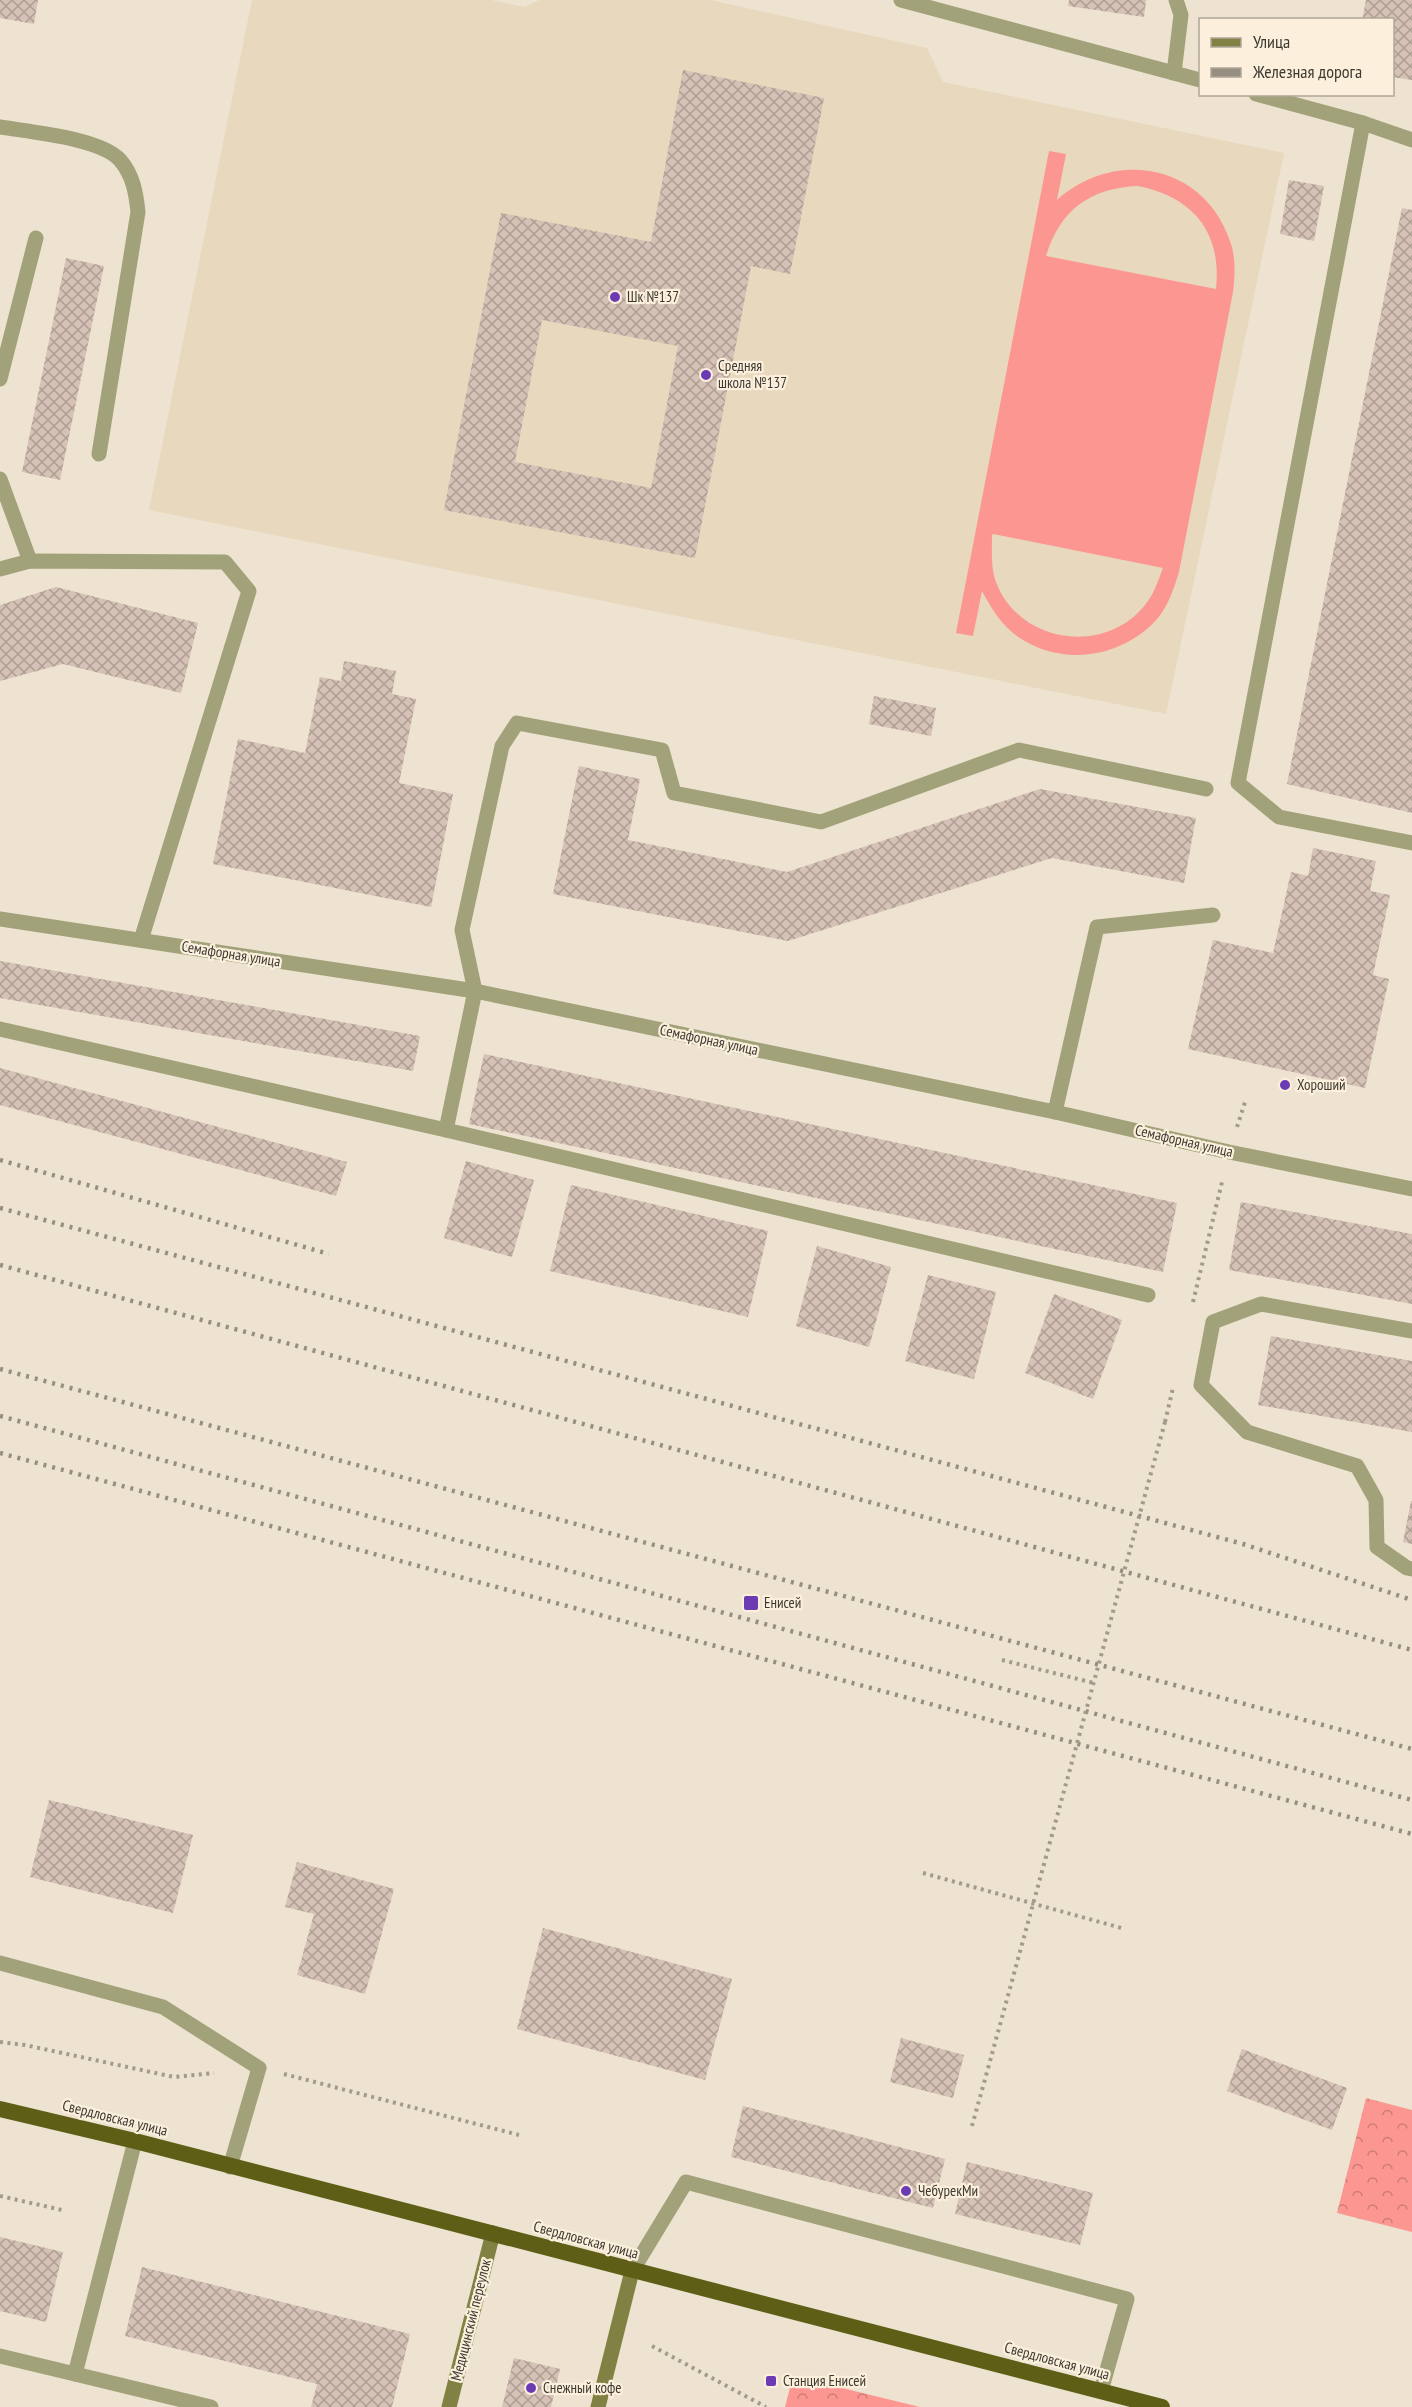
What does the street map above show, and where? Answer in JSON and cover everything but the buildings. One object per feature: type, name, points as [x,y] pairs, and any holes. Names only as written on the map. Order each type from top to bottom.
[{"type":"highway","name":"Свердловская улица","points":[[0,2109],[135,2141],[1162,2407]]},
{"type":"main road","name":"Медицинский переулок","points":[[449,2407],[493,2233]]},
{"type":"main road","points":[[598,2407],[632,2271]]},
{"type":"street","points":[[901,0],[1199,80]]},
{"type":"street","points":[[1174,73],[1181,15],[1176,0]]},
{"type":"street","points":[[1263,96],[1363,123],[1412,140]]},
{"type":"street","points":[[1363,123],[1238,783],[1279,817],[1412,843]]},
{"type":"street","points":[[0,127],[87,142],[119,159],[135,187],[138,212],[99,454]]},
{"type":"street","points":[[0,379],[36,238]]},
{"type":"street","points":[[0,479],[30,561]]},
{"type":"street","points":[[0,569],[30,561],[225,562],[249,591],[141,940]]},
{"type":"street","points":[[446,1130],[475,991],[462,930],[502,746],[517,723],[662,750],[674,793],[821,822],[1019,750],[1206,789]]},
{"type":"street","points":[[1055,1112],[1097,927],[1213,915]]},
{"type":"street","name":"Семафорная улица","points":[[0,920],[475,991],[1412,1189]]},
{"type":"street","points":[[0,1029],[446,1130],[1148,1295]]},
{"type":"street","points":[[1412,1331],[1261,1304],[1212,1322],[1201,1384],[1247,1432],[1357,1466],[1376,1500],[1377,1547],[1407,1568],[1412,1569]]},
{"type":"street","points":[[0,1963],[163,2007],[259,2068],[230,2167]]},
{"type":"street","points":[[75,2373],[135,2141]]},
{"type":"street","points":[[632,2271],[686,2182],[1127,2299],[1101,2391]]},
{"type":"street","points":[[0,2356],[211,2407]]},
{"type":"path","points":[[1196,1288],[1229,1152],[1246,1099]]},
{"type":"path","points":[[972,2126],[1165,1422]]},
{"type":"path","points":[[1002,1660],[1094,1683]]},
{"type":"path","points":[[922,1873],[1125,1929]]},
{"type":"path","points":[[0,2196],[62,2210]]},
{"type":"path","points":[[652,2346],[766,2407]]},
{"type":"shaded area","name":"Средняя школа №137","points":[[252,0],[491,0],[524,7],[540,0],[710,0],[927,48],[943,82],[1284,153],[1166,714],[149,510]]},
{"type":"green space","points":[[1049,151],[1066,154],[1057,200],[1080,184],[1105,174],[1130,170],[1156,172],[1179,180],[1200,195],[1217,215],[1232,247],[1235,273],[1179,572],[1168,602],[1162,613],[1145,631],[1112,649],[1095,653],[1076,655],[1058,653],[1023,640],[999,618],[982,591],[973,636],[956,633]],"holes":[[[1138,186],[1174,199],[1200,220],[1214,250],[1217,269],[1216,289],[1046,256],[1060,226],[1079,204],[1105,191]],[[993,534],[1163,568],[1148,601],[1127,622],[1106,632],[1084,637],[1061,635],[1039,628],[1020,616],[1004,598],[994,576]]]},
{"type":"green space","points":[[1366,2098],[1412,2110],[1412,2232],[1337,2213]]},
{"type":"green space","points":[[793,2376],[920,2407],[785,2407]]},
{"type":"railway","points":[[0,1160],[329,1254]]},
{"type":"railway","points":[[0,1208],[1243,1544],[1412,1600]]},
{"type":"railway","points":[[0,1265],[1412,1650]]},
{"type":"railway","points":[[0,1369],[1412,1749]]},
{"type":"railway","points":[[0,1416],[1412,1800]]},
{"type":"railway","points":[[0,1453],[1412,1834]]},
{"type":"place","name":"Шк №137","points":[[615,297]]},
{"type":"place","name":"Средняя школа №137","points":[[706,375]]},
{"type":"place","name":"Хороший","points":[[1285,1085]]},
{"type":"place","name":"Енисей","points":[[751,1603]]},
{"type":"place","name":"ЧебурекМи","points":[[906,2191]]},
{"type":"place","name":"Станция Енисей","points":[[771,2381]]},
{"type":"place","name":"Снежный кофе","points":[[531,2388]]}]
